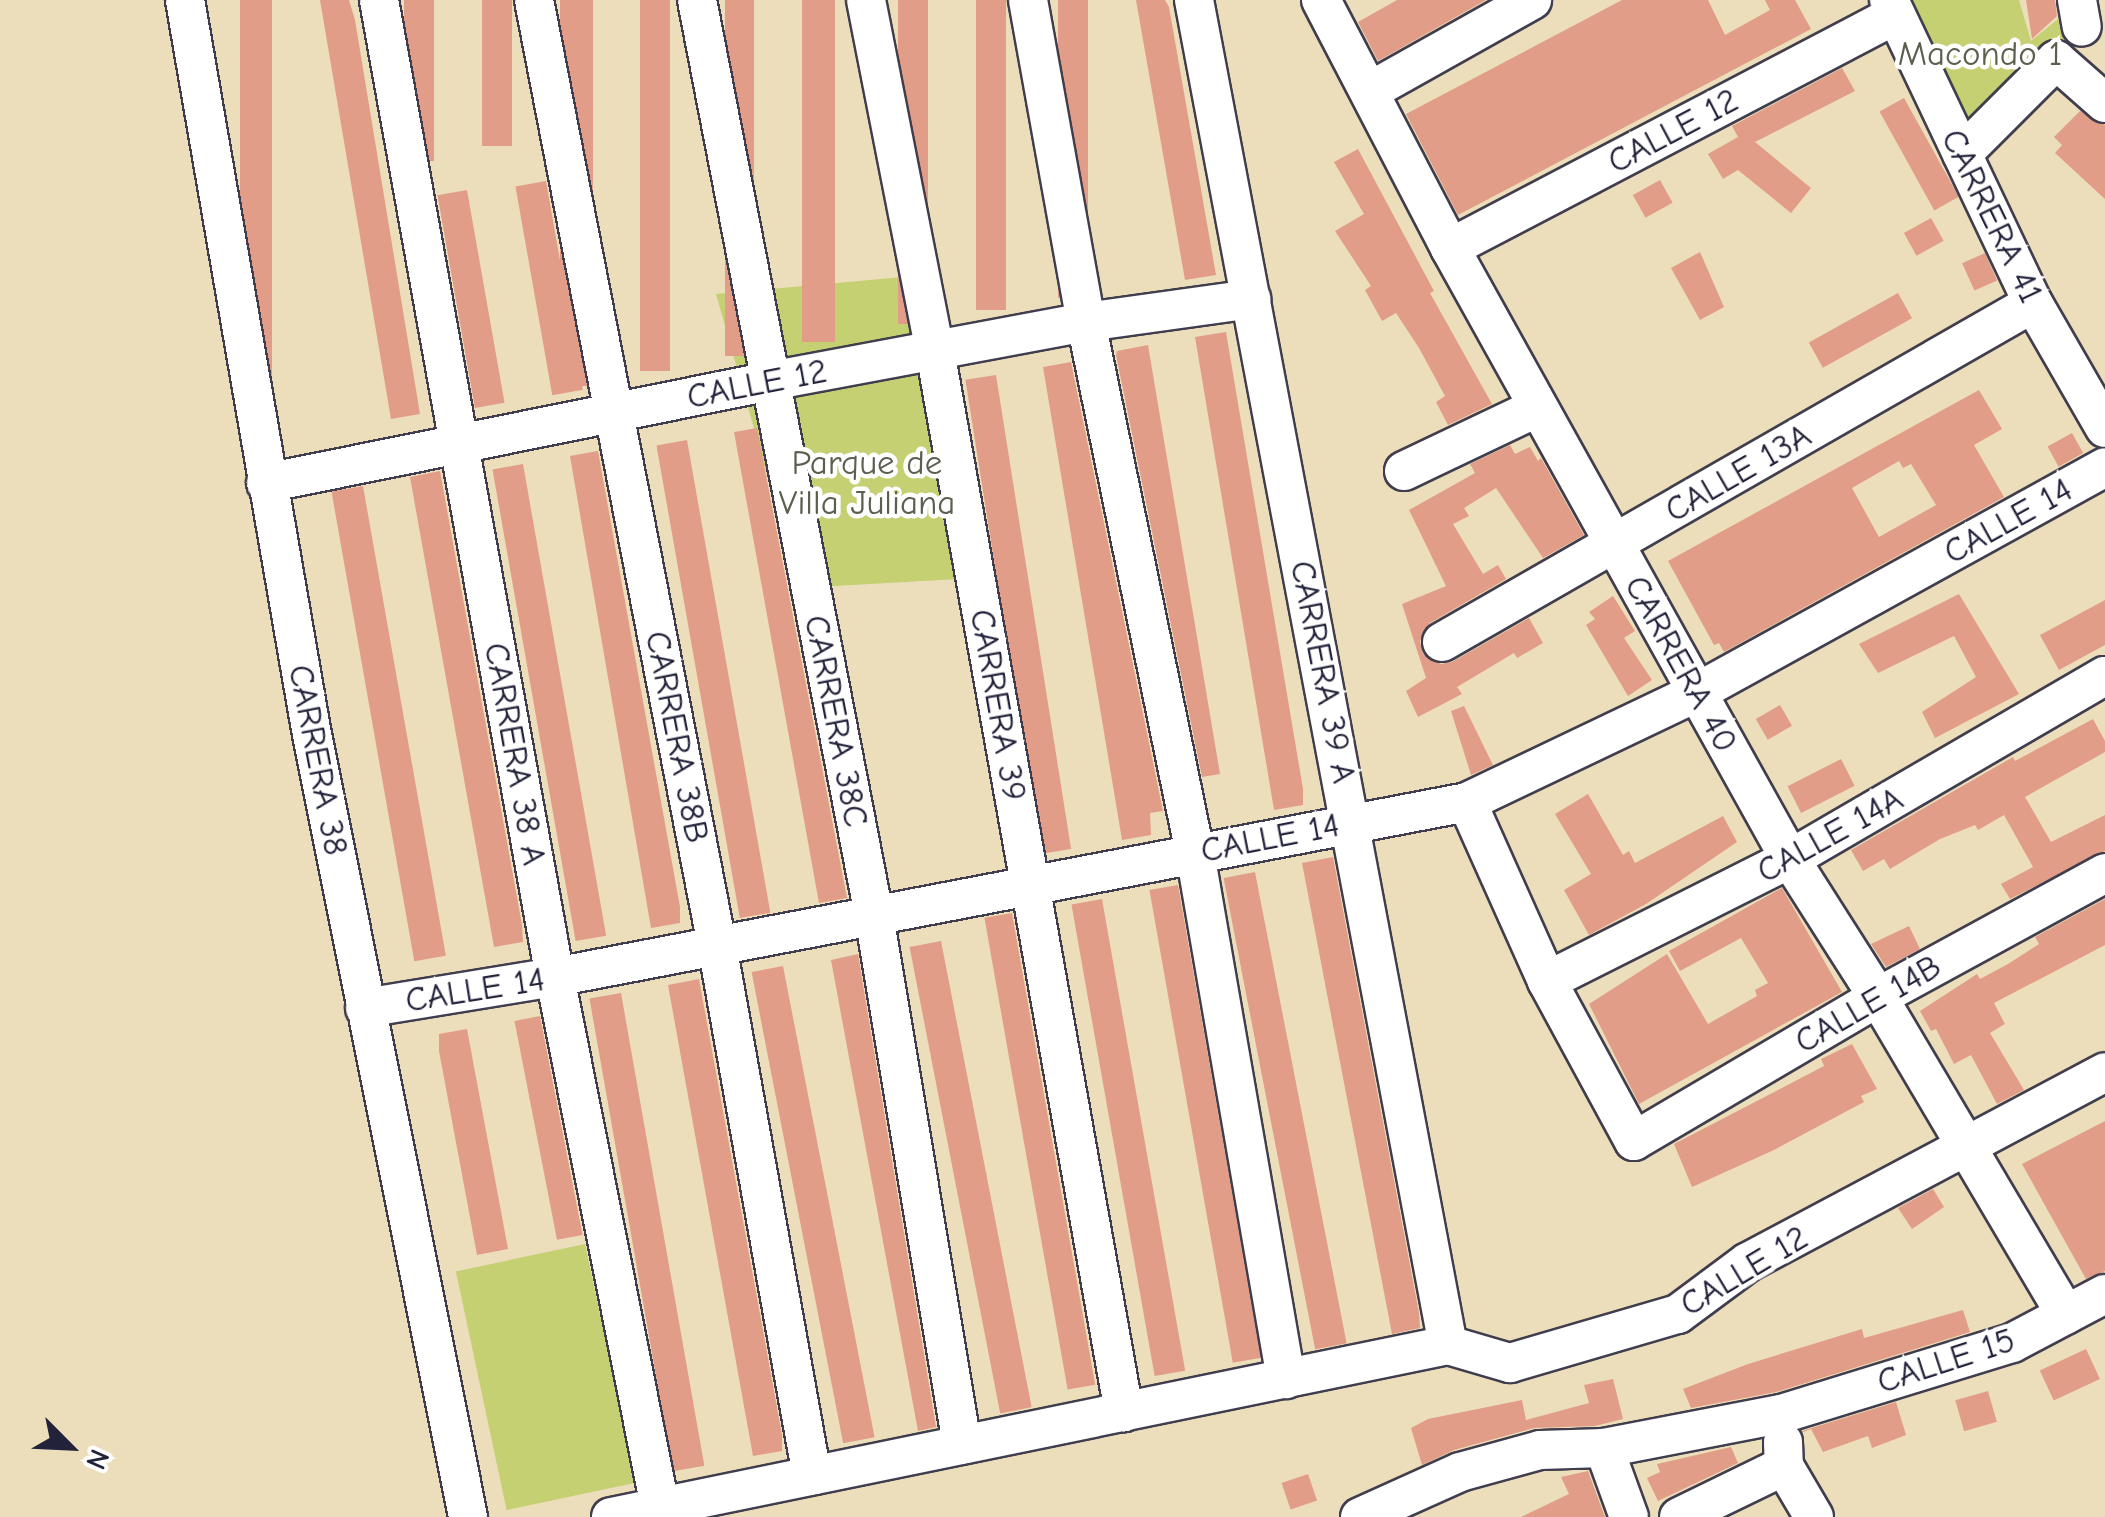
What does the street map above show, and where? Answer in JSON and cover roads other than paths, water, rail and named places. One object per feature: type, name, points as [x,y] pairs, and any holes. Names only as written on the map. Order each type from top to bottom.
[{"type":"street","name":"CARRERA 38","points":[[184,0],[266,483],[468,1517]]},
{"type":"street","name":"CARRERA 38 A","points":[[379,0],[554,977],[660,1507]]},
{"type":"street","name":"CARRERA 38B","points":[[534,0],[717,946],[812,1476]]},
{"type":"street","name":"CARRERA 38C","points":[[697,0],[874,915],[962,1445]]},
{"type":"street","name":"CARRERA 39","points":[[866,0],[934,351],[1124,1412]]},
{"type":"street","points":[[1028,0],[1086,322],[1194,853],[1286,1379]]},
{"type":"street","name":"CARRERA 39 A","points":[[1194,0],[1448,1345]]},
{"type":"street","name":"CARRERA 40","points":[[1320,0],[1450,248],[1790,860],[1878,997],[2066,1314]]},
{"type":"street","points":[[1370,90],[1532,0]]},
{"type":"street","name":"CALLE 12","points":[[1450,248],[1892,7]]},
{"type":"street","name":"CARRERA 41","points":[[1892,7],[2033,303],[2105,428]]},
{"type":"street","points":[[1962,154],[2056,60],[2105,103]]},
{"type":"street","name":"CALLE 12","points":[[266,483],[770,380],[1086,322],[1251,299]]},
{"type":"street","name":"CALLE 13A","points":[[1442,642],[2033,303]]},
{"type":"street","points":[[1404,471],[1538,408]]},
{"type":"street","name":"CALLE 14","points":[[366,1008],[554,977],[1467,802],[1696,693],[2105,468]]},
{"type":"street","name":"CALLE 14A","points":[[1548,980],[1790,860],[2105,676]]},
{"type":"street","points":[[1467,802],[1548,980]]},
{"type":"street","name":"CALLE 14B","points":[[1548,980],[1634,1141],[1878,997],[2105,873]]},
{"type":"street","name":"CALLE 12","points":[[1448,1345],[1510,1363],[1678,1314],[1748,1262],[2105,1072]]},
{"type":"street","name":"CALLE 15","points":[[1360,1517],[1460,1472],[1524,1454],[1604,1448],[1781,1414],[2012,1343],[2105,1294]]},
{"type":"street","points":[[611,1517],[1448,1345]]},
{"type":"street","points":[[1781,1414],[1784,1466],[1814,1517]]},
{"type":"street","points":[[1604,1448],[1629,1517]]},
{"type":"street","points":[[1679,1517],[1784,1466]]},
{"type":"park label","name":"Macondo 1","points":[[1980,54]]},
{"type":"park label","name":"Parque de Villa Juliana","points":[[867,483]]}]
